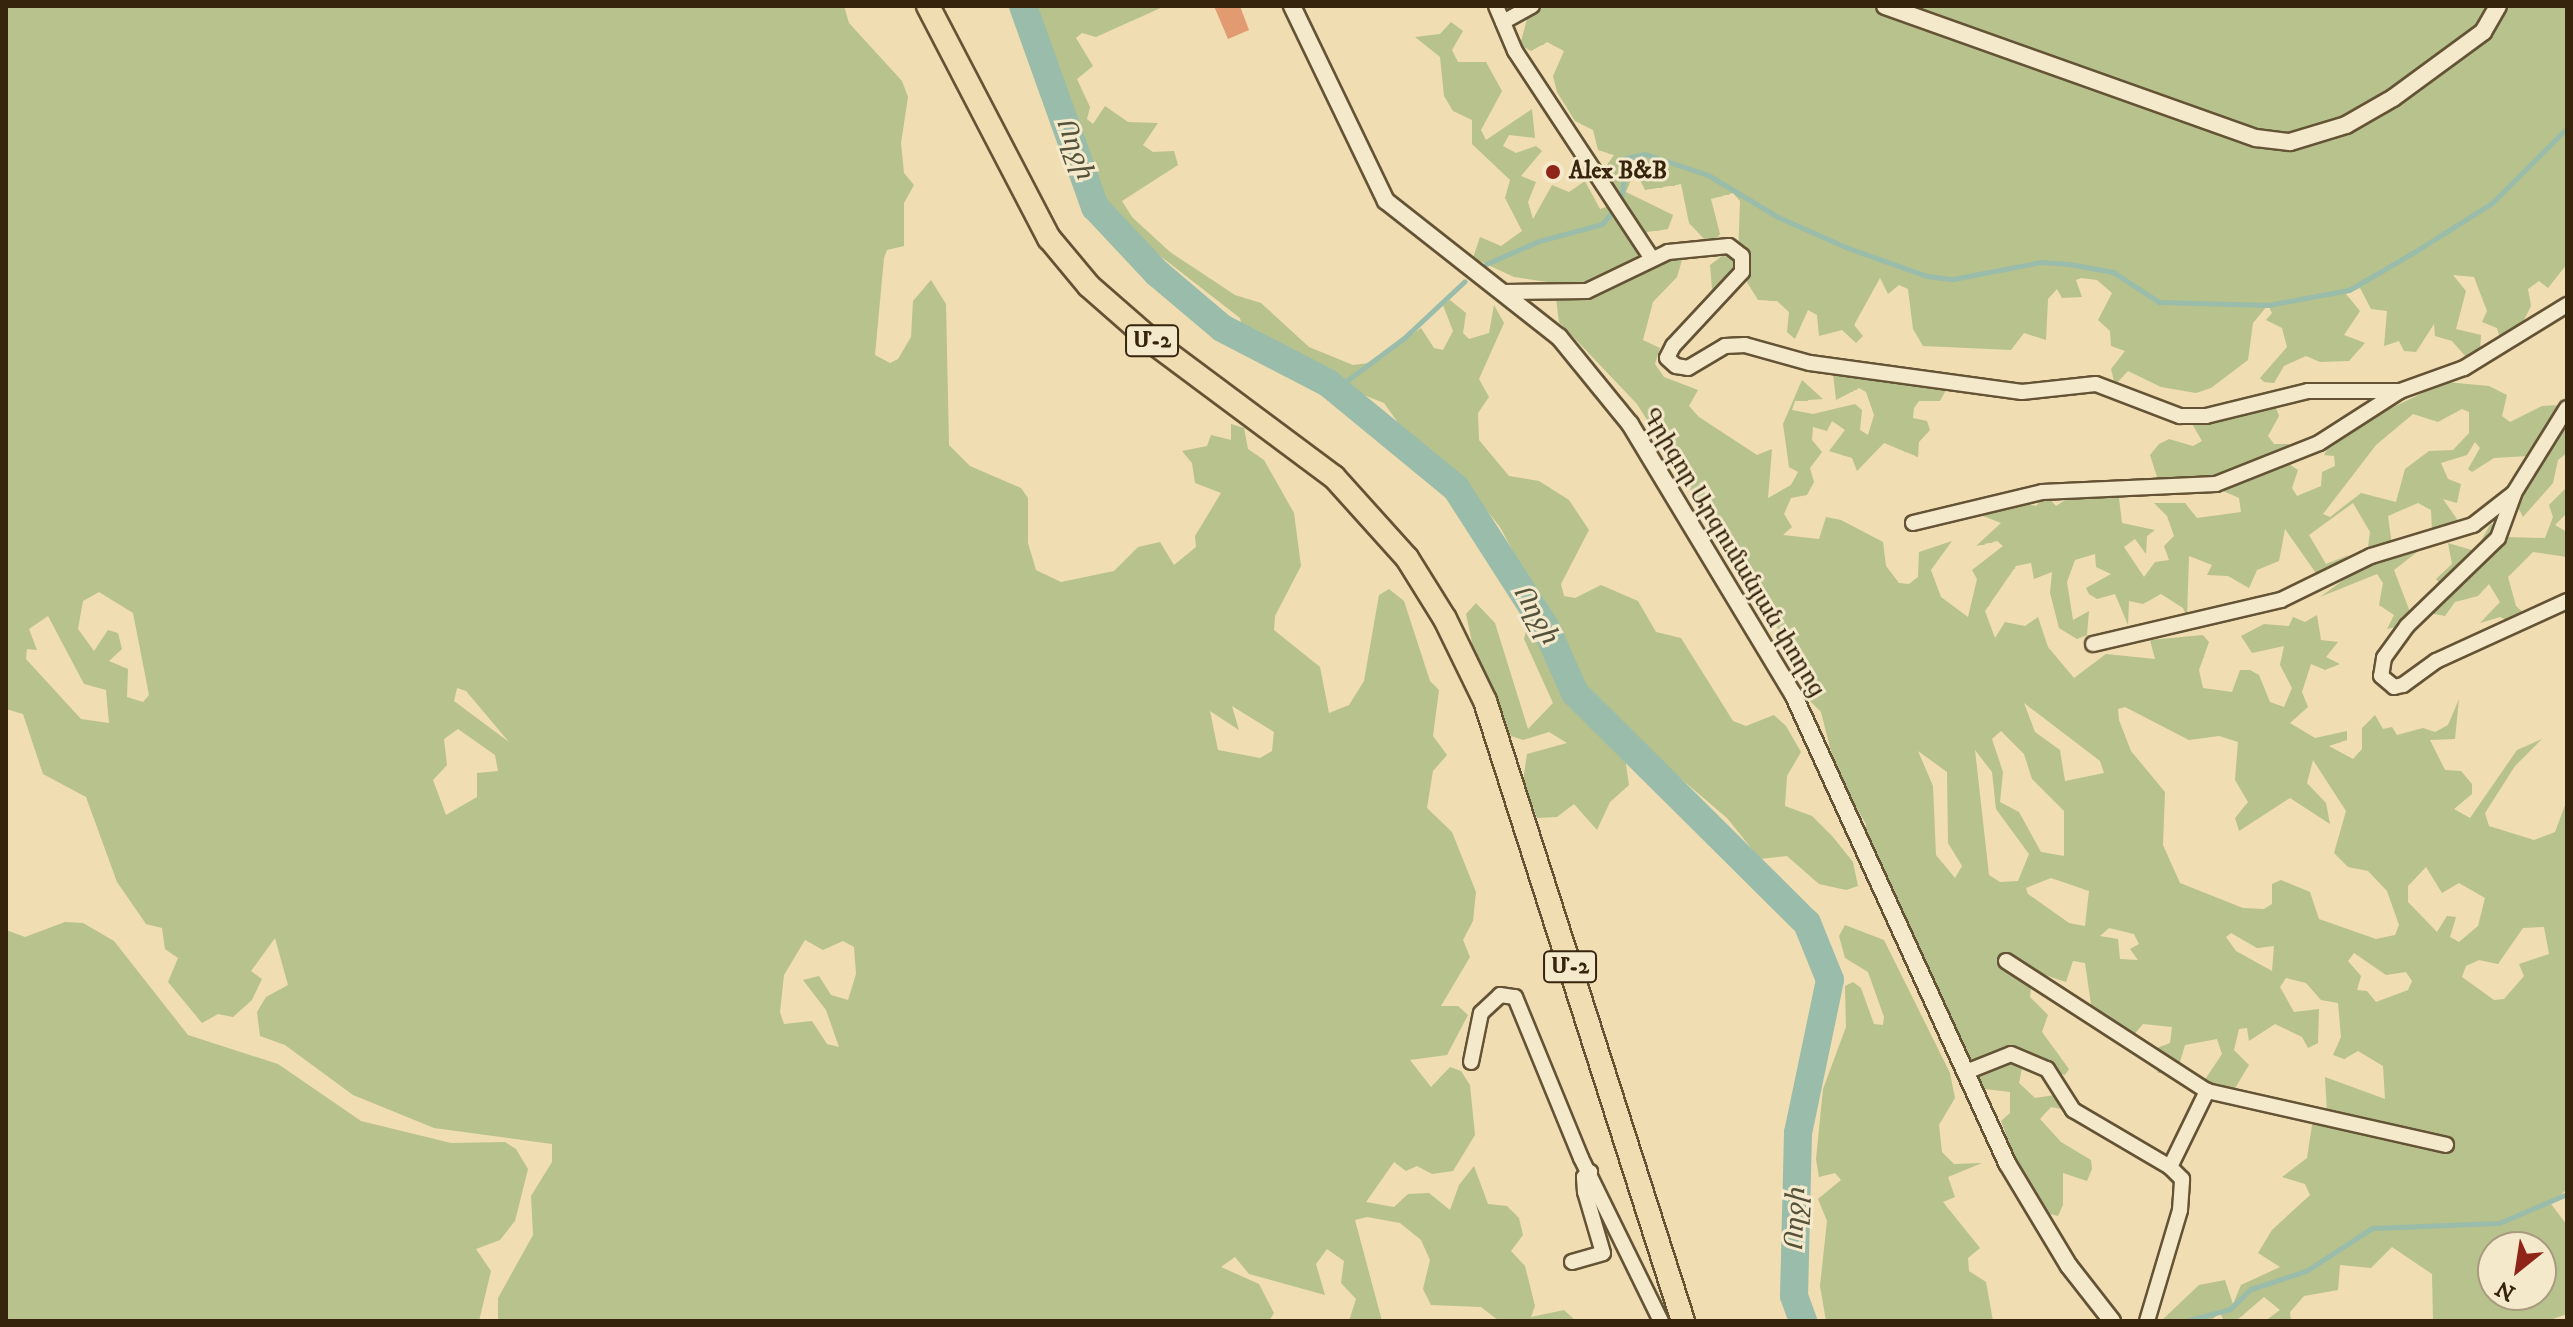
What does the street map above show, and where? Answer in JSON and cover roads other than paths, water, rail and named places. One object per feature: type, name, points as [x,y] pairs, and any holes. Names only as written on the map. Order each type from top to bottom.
[{"type":"highway","name":"Մ-2","points":[[928,6],[1049,238],[1089,286],[1154,343],[1334,477],[1407,558],[1445,619],[1489,714],[1683,1321]]},
{"type":"street","name":"Գրիգոր Արզումանյան փողոց","points":[[1292,6],[1386,201],[1504,292],[1595,373],[1793,694],[1966,1072],[2037,1218],[2112,1321]]},
{"type":"street","points":[[1496,6],[1515,51],[1652,259]]},
{"type":"street","points":[[1503,22],[1532,6]]},
{"type":"street","points":[[1885,6],[2256,138],[2290,142],[2346,125],[2393,98],[2483,32],[2498,6]]},
{"type":"street","points":[[1504,292],[1587,291],[1652,259],[1718,245],[1736,249],[1745,263],[1736,283],[1673,346],[1667,358],[1676,366],[1688,368],[1725,346],[1745,345],[1810,363],[2009,390],[2096,384],[2180,416],[2206,416],[2308,391],[2400,391]]},
{"type":"street","points":[[1913,523],[2042,492],[2216,484],[2319,443],[2400,391],[2464,368],[2567,305]]},
{"type":"street","points":[[2567,408],[2514,493],[2498,538],[2414,617],[2384,658],[2381,676],[2394,687],[2403,685],[2460,648],[2567,601]]},
{"type":"street","points":[[2093,644],[2281,600],[2371,556],[2473,525],[2514,493]]},
{"type":"street","points":[[2006,961],[2207,1091],[2446,1145]]},
{"type":"street","points":[[1471,1062],[1481,1013],[1500,995],[1515,997],[1590,1172],[1661,1321]]},
{"type":"street","points":[[1966,1072],[2011,1054],[2047,1069],[2073,1110],[2170,1167],[2182,1179],[2180,1210],[2147,1321]]},
{"type":"street","points":[[2170,1167],[2207,1091]]},
{"type":"street","points":[[1572,1262],[1603,1253],[1585,1192],[1584,1177],[1590,1172]]},
{"type":"waterway","name":"Ողջի","points":[[1023,6],[1095,207],[1157,273],[1222,328],[1328,383],[1456,488],[1546,628],[1575,693],[1807,923],[1830,980],[1798,1133],[1794,1296],[1803,1321]]},
{"type":"waterway","points":[[1486,264],[1539,241],[1602,224],[1621,201],[1626,158],[1645,154],[1708,175],[1778,217],[1848,248],[1927,276],[1953,279],[2041,262],[2069,264],[2113,272],[2159,302],[2268,305],[2349,290],[2416,251],[2492,203],[2567,128]]},
{"type":"waterway","points":[[1328,383],[1345,382],[1404,338],[1465,281]]},
{"type":"waterway","points":[[2186,1321],[2230,1309],[2251,1289],[2306,1271],[2372,1228],[2499,1223],[2567,1194]]},
{"type":"place","name":"Alex B&B","points":[[1553,172]]}]
